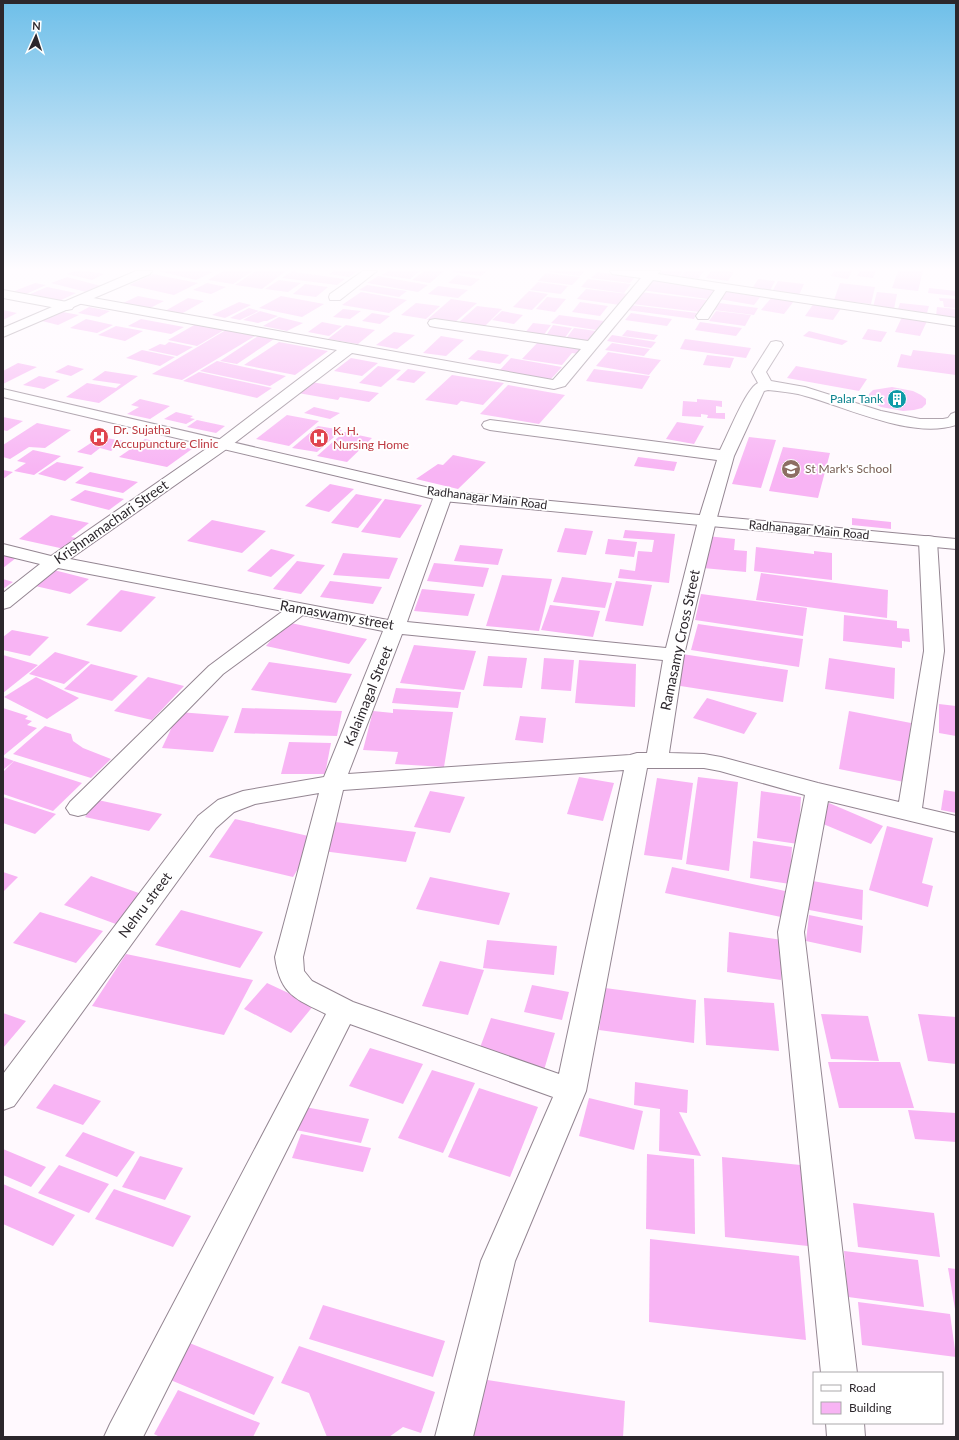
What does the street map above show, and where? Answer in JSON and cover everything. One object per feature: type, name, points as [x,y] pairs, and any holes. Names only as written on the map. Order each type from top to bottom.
[{"type":"street","points":[[294,338],[554,385],[560,383],[598,338]]},
{"type":"street","points":[[538,338],[591,346]]},
{"type":"street","points":[[776,345],[759,372],[766,385],[800,390],[877,415],[920,424],[944,424],[953,421],[956,417]]},
{"type":"street","name":"Krishnamachari Street","points":[[3,603],[54,562],[222,445],[349,348]]},
{"type":"street","name":"Ramasamy Cross Street","points":[[454,1437],[498,1261],[571,1091],[647,760],[707,521],[726,456],[752,397],[759,388],[766,385]]},
{"type":"street","name":"Radhanagar Main Road","points":[[3,393],[443,496],[956,544]]},
{"type":"street","points":[[490,425],[726,456]]},
{"type":"street","name":"Kalaimagal Street","points":[[443,496],[395,627],[333,783],[290,957],[291,974],[302,989],[343,1010],[571,1091]]},
{"type":"street","points":[[909,813],[934,651],[928,541]]},
{"type":"street","name":"Ramaswamy street","points":[[3,549],[54,562],[395,627],[674,655]]},
{"type":"street","points":[[78,808],[216,670],[299,609]]},
{"type":"street","name":"Nehru street","points":[[3,1097],[207,822],[226,806],[251,797],[333,783],[647,760],[704,760],[818,791],[956,824]]},
{"type":"street","points":[[818,791],[791,932],[839,1372]]},
{"type":"street","points":[[123,1437],[343,1010]]},
{"type":"street","points":[[844,1424],[846,1437]]},
{"type":"building","points":[[112,338],[130,338],[125,341]]},
{"type":"building","points":[[171,338],[210,338],[197,346],[168,340]]},
{"type":"building","points":[[212,338],[251,338],[182,380],[152,374]]},
{"type":"building","points":[[255,338],[274,339],[237,364],[220,361]]},
{"type":"building","points":[[329,338],[365,338],[358,344],[328,339]]},
{"type":"building","points":[[385,338],[411,338],[397,349],[376,345]]},
{"type":"building","points":[[439,338],[464,340],[446,356],[423,353]]},
{"type":"building","points":[[566,338],[590,338],[586,344],[564,341]]},
{"type":"building","points":[[609,338],[632,338],[656,342],[651,348],[607,341]]},
{"type":"building","points":[[640,338],[655,338],[654,340]]},
{"type":"building","points":[[813,338],[837,338],[848,341],[842,345]]},
{"type":"building","points":[[862,338],[883,338],[881,342]]},
{"type":"building","points":[[685,339],[751,348],[746,358],[680,349]]},
{"type":"building","points":[[539,341],[584,348],[579,354],[572,353],[562,365],[522,359]]},
{"type":"building","points":[[169,342],[193,347],[177,356],[148,350],[160,344],[165,345]]},
{"type":"building","points":[[279,342],[328,351],[295,375],[244,365]]},
{"type":"building","points":[[612,343],[650,349],[644,356],[605,350]]},
{"type":"building","points":[[142,350],[175,357],[160,366],[126,358]]},
{"type":"building","points":[[478,350],[509,355],[500,364],[468,359]]},
{"type":"building","points":[[913,350],[956,355],[956,375],[897,367],[901,354],[911,356]]},
{"type":"building","points":[[608,352],[661,360],[649,375],[596,366]]},
{"type":"building","points":[[707,355],[734,358],[730,368],[703,365]]},
{"type":"building","points":[[351,358],[378,363],[362,376],[334,371]]},
{"type":"building","points":[[511,358],[562,367],[551,379],[499,371]]},
{"type":"building","points":[[217,361],[286,376],[270,386],[200,371]]},
{"type":"building","points":[[18,363],[37,367],[3,384],[3,371]]},
{"type":"building","points":[[68,365],[84,369],[71,376],[55,372]]},
{"type":"building","points":[[378,366],[401,370],[381,387],[359,383]]},
{"type":"building","points":[[796,366],[867,379],[859,391],[787,378]]},
{"type":"building","points":[[408,369],[426,372],[414,383],[396,380]]},
{"type":"building","points":[[594,369],[650,376],[642,389],[586,381]]},
{"type":"building","points":[[105,371],[138,376],[99,403],[66,397],[87,383],[116,388],[121,384],[92,380]]},
{"type":"building","points":[[199,372],[272,388],[257,398],[183,381]]},
{"type":"building","points":[[452,375],[504,383],[483,405],[461,401],[457,405],[425,400]]},
{"type":"building","points":[[39,376],[60,380],[44,389],[23,385]]},
{"type":"building","points":[[311,382],[379,393],[369,402],[340,397],[338,400],[298,393]]},
{"type":"building","points":[[508,385],[565,395],[539,424],[480,414]]},
{"type":"building","name":"Palar Tank","points":[[892,387],[913,391],[921,395],[926,399],[926,404],[922,408],[903,411],[881,407],[873,403],[869,398],[869,394],[873,390]]},
{"type":"building","points":[[140,399],[170,406],[150,419],[127,414],[139,407],[131,405]]},
{"type":"building","points":[[697,399],[722,401],[722,407],[716,406],[716,413],[725,413],[725,419],[707,418],[708,415],[701,414],[701,417],[682,416],[683,401],[697,402]]},
{"type":"building","points":[[314,407],[340,413],[330,419],[304,413]]},
{"type":"building","points":[[176,412],[193,416],[190,418],[195,419],[186,424],[164,419]]},
{"type":"building","points":[[287,415],[319,421],[289,446],[256,439]]},
{"type":"building","points":[[3,417],[23,421],[7,431],[3,430]]},
{"type":"building","points":[[197,420],[225,426],[216,433],[187,427]]},
{"type":"building","points":[[677,422],[704,426],[694,444],[666,439]]},
{"type":"building","points":[[37,423],[71,430],[45,448],[29,447],[10,459],[3,457],[3,445]]},
{"type":"building","points":[[318,426],[342,430],[317,452],[292,448]]},
{"type":"building","points":[[344,432],[372,438],[347,462],[317,456]]},
{"type":"building","points":[[100,437],[124,441],[111,451],[100,448],[91,455],[77,452]]},
{"type":"building","points":[[749,437],[776,440],[761,488],[732,484]]},
{"type":"building","points":[[145,439],[192,449],[167,467],[119,457]]},
{"type":"building","points":[[783,447],[830,453],[818,498],[769,491]]},
{"type":"building","points":[[33,450],[61,456],[34,475],[14,471],[26,463],[17,461]]},
{"type":"building","points":[[453,455],[486,462],[458,489],[416,479],[438,464],[443,465]]},
{"type":"building","points":[[638,457],[677,462],[674,471],[634,466]]},
{"type":"building","points":[[57,462],[84,467],[65,481],[38,474]]},
{"type":"building","points":[[3,470],[13,472],[3,479]]},
{"type":"building","points":[[90,472],[138,482],[123,493],[75,483]]},
{"type":"building","points":[[330,484],[354,489],[329,512],[305,506]]},
{"type":"building","points":[[85,490],[124,499],[109,510],[70,500]]},
{"type":"building","points":[[356,494],[382,499],[358,528],[331,523]]},
{"type":"building","points":[[385,499],[422,505],[400,538],[361,532]]},
{"type":"building","points":[[51,515],[89,523],[71,537],[82,539],[69,550],[19,539]]},
{"type":"building","points":[[852,518],[891,522],[891,529],[852,525]]},
{"type":"building","points":[[212,520],[266,531],[242,553],[187,541]]},
{"type":"building","points":[[565,528],[593,531],[586,555],[557,552]]},
{"type":"building","points":[[625,530],[675,534],[669,583],[618,578],[620,569],[635,571],[638,551],[652,552],[654,540],[623,538]]},
{"type":"building","points":[[707,536],[735,539],[734,550],[747,551],[746,572],[703,568]]},
{"type":"building","points":[[608,539],[637,542],[634,557],[605,554]]},
{"type":"building","points":[[460,545],[503,549],[498,565],[454,561]]},
{"type":"building","points":[[756,547],[814,554],[814,551],[832,553],[832,580],[754,571]]},
{"type":"building","points":[[271,549],[295,555],[271,577],[247,571]]},
{"type":"building","points":[[343,553],[398,558],[389,579],[333,575]]},
{"type":"building","points":[[3,555],[16,558],[3,568]]},
{"type":"building","points":[[297,561],[325,565],[301,594],[273,589]]},
{"type":"building","points":[[434,563],[489,568],[483,587],[427,581]]},
{"type":"building","points":[[50,569],[89,579],[70,594],[31,585]]},
{"type":"building","points":[[761,573],[888,590],[887,618],[756,600]]},
{"type":"building","points":[[502,575],[552,579],[539,631],[486,626]]},
{"type":"building","points":[[562,577],[612,583],[605,608],[553,602]]},
{"type":"building","points":[[3,579],[13,582],[3,589]]},
{"type":"building","points":[[330,581],[382,587],[373,604],[320,597]]},
{"type":"building","points":[[616,581],[652,585],[643,626],[605,621]]},
{"type":"building","points":[[422,589],[475,594],[468,616],[414,611]]},
{"type":"building","points":[[121,590],[156,597],[121,632],[86,625]]},
{"type":"building","points":[[701,594],[807,608],[803,636],[695,620]]},
{"type":"building","points":[[550,605],[600,611],[593,637],[541,630]]},
{"type":"building","points":[[844,615],[897,621],[897,628],[909,629],[910,642],[902,641],[902,648],[843,641]]},
{"type":"building","points":[[286,622],[367,639],[349,664],[266,646]]},
{"type":"building","points":[[698,624],[803,639],[799,667],[691,650]]},
{"type":"building","points":[[12,630],[49,637],[30,656],[3,650],[3,637]]},
{"type":"building","points":[[414,645],[476,651],[464,690],[400,683]]},
{"type":"building","points":[[55,652],[90,662],[64,684],[29,674]]},
{"type":"building","points":[[682,654],[788,670],[783,702],[674,685]]},
{"type":"building","points":[[3,655],[38,665],[3,693]]},
{"type":"building","points":[[488,656],[527,658],[522,688],[483,686]]},
{"type":"building","points":[[544,658],[574,660],[571,691],[541,689]]},
{"type":"building","points":[[829,658],[895,668],[894,699],[825,689]]},
{"type":"building","points":[[579,660],[636,664],[635,707],[575,703]]},
{"type":"building","points":[[269,662],[352,674],[336,703],[251,690]]},
{"type":"building","points":[[91,664],[138,676],[112,701],[64,689]]},
{"type":"building","points":[[36,677],[79,698],[47,719],[4,697]]},
{"type":"building","points":[[148,677],[184,686],[152,720],[114,711]]},
{"type":"building","points":[[396,688],[461,692],[458,708],[392,703]]},
{"type":"building","points":[[707,698],[757,713],[744,734],[693,718]]},
{"type":"building","points":[[939,704],[956,706],[956,736],[939,733]]},
{"type":"building","points":[[3,708],[28,716],[25,719],[32,721],[27,725],[37,728],[3,756]]},
{"type":"building","points":[[242,708],[342,711],[337,736],[234,733]]},
{"type":"building","points":[[393,709],[453,712],[444,767],[395,764],[398,752],[363,750],[373,711],[393,713]]},
{"type":"building","points":[[849,711],[911,723],[904,782],[839,769]]},
{"type":"building","points":[[179,712],[229,716],[213,752],[162,748]]},
{"type":"building","points":[[520,716],[546,718],[543,743],[515,740]]},
{"type":"building","points":[[45,726],[71,734],[73,741],[83,748],[111,759],[91,778],[13,754]]},
{"type":"building","points":[[289,742],[331,743],[325,774],[281,774]]},
{"type":"building","points":[[3,757],[14,761],[3,770]]},
{"type":"building","points":[[14,761],[82,783],[53,811],[3,794],[3,772]]},
{"type":"building","points":[[579,777],[614,783],[603,821],[567,814]]},
{"type":"building","points":[[698,777],[738,782],[729,871],[686,864]]},
{"type":"building","points":[[657,778],[693,783],[682,860],[644,855]]},
{"type":"building","points":[[944,790],[956,792],[956,813],[941,810]]},
{"type":"building","points":[[430,791],[465,797],[450,833],[414,827]]},
{"type":"building","points":[[761,791],[801,797],[798,844],[757,838]]},
{"type":"building","points":[[3,797],[56,814],[35,834],[3,823]]},
{"type":"building","points":[[98,800],[162,814],[149,831],[85,817]]},
{"type":"building","points":[[829,803],[883,826],[871,844],[816,821]]},
{"type":"building","points":[[235,819],[317,838],[293,877],[209,857]]},
{"type":"building","points":[[335,822],[416,832],[406,862],[323,851]]},
{"type":"building","points":[[887,826],[933,838],[922,883],[933,886],[928,907],[869,890]]},
{"type":"building","points":[[753,841],[792,847],[790,884],[750,878]]},
{"type":"building","points":[[672,867],[785,891],[781,917],[665,893]]},
{"type":"building","points":[[3,872],[18,877],[3,892]]},
{"type":"building","points":[[91,876],[150,897],[124,927],[64,905]]},
{"type":"building","points":[[430,877],[510,893],[499,925],[416,909]]},
{"type":"building","points":[[807,880],[863,890],[862,920],[804,909]]},
{"type":"building","points":[[181,910],[263,932],[240,968],[155,945]]},
{"type":"building","points":[[40,912],[103,931],[76,963],[13,943]]},
{"type":"building","points":[[809,915],[863,926],[861,953],[806,941]]},
{"type":"building","points":[[729,932],[782,940],[781,980],[727,972]]},
{"type":"building","points":[[487,940],[557,946],[554,975],[483,968]]},
{"type":"building","points":[[126,954],[253,980],[224,1035],[92,1006]]},
{"type":"building","points":[[440,961],[484,970],[468,1015],[422,1006]]},
{"type":"building","points":[[267,983],[314,1005],[291,1033],[244,1009]]},
{"type":"building","points":[[532,985],[569,992],[562,1020],[524,1012]]},
{"type":"building","points":[[605,988],[696,1000],[694,1043],[599,1030]]},
{"type":"building","points":[[704,998],[774,1003],[779,1051],[706,1045]]},
{"type":"building","points":[[3,1013],[26,1021],[3,1048]]},
{"type":"building","points":[[821,1014],[868,1016],[879,1061],[831,1059]]},
{"type":"building","points":[[918,1014],[956,1017],[956,1064],[928,1061]]},
{"type":"building","points":[[491,1018],[555,1033],[544,1070],[478,1053]]},
{"type":"building","points":[[370,1048],[423,1064],[403,1104],[349,1086]]},
{"type":"building","points":[[828,1062],[900,1062],[914,1108],[839,1108]]},
{"type":"building","points":[[432,1070],[475,1083],[443,1153],[398,1138]]},
{"type":"building","points":[[635,1082],[688,1090],[687,1113],[679,1112],[701,1156],[659,1151],[660,1109],[634,1105]]},
{"type":"building","points":[[54,1084],[101,1101],[83,1125],[36,1108]]},
{"type":"building","points":[[479,1088],[538,1107],[510,1177],[448,1157]]},
{"type":"building","points":[[589,1098],[643,1111],[634,1150],[579,1136]]},
{"type":"building","points":[[305,1107],[369,1119],[361,1143],[296,1130]]},
{"type":"building","points":[[908,1110],[956,1113],[956,1142],[915,1139]]},
{"type":"building","points":[[83,1132],[135,1152],[117,1177],[65,1156]]},
{"type":"building","points":[[301,1134],[371,1148],[363,1172],[292,1158]]},
{"type":"building","points":[[3,1149],[46,1167],[31,1187],[3,1175]]},
{"type":"building","points":[[647,1154],[694,1159],[695,1234],[646,1229]]},
{"type":"building","points":[[140,1156],[183,1168],[165,1200],[122,1187]]},
{"type":"building","points":[[722,1157],[810,1166],[817,1247],[725,1237]]},
{"type":"building","points":[[59,1165],[109,1184],[89,1213],[38,1193]]},
{"type":"building","points":[[3,1184],[75,1215],[53,1246],[3,1224]]},
{"type":"building","points":[[114,1189],[191,1216],[173,1247],[95,1219]]},
{"type":"building","points":[[853,1203],[934,1213],[940,1257],[858,1247]]},
{"type":"building","points":[[650,1239],[799,1256],[806,1340],[649,1322]]},
{"type":"building","points":[[844,1251],[918,1260],[924,1307],[848,1297]]},
{"type":"building","points":[[948,1268],[956,1269],[956,1309],[955,1309]]},
{"type":"building","points":[[858,1302],[950,1314],[956,1357],[862,1345]]},
{"type":"building","points":[[323,1305],[445,1341],[433,1377],[309,1339]]},
{"type":"building","points":[[182,1340],[274,1377],[254,1415],[161,1376]]},
{"type":"building","points":[[299,1346],[435,1392],[421,1433],[403,1427],[389,1437],[327,1437],[309,1393],[281,1383]]},
{"type":"building","points":[[481,1379],[625,1401],[623,1437],[473,1437]]},
{"type":"building","points":[[178,1390],[260,1423],[253,1437],[160,1437],[154,1434]]},
{"type":"place","name":"Palar Tank","points":[[897,399]]},
{"type":"place","name":"Dr. Sujatha Accupuncture Clinic","points":[[99,437]]},
{"type":"place","name":"K. H. Nursing Home","points":[[319,438]]},
{"type":"place","name":"St Mark's School","points":[[791,469]]}]
